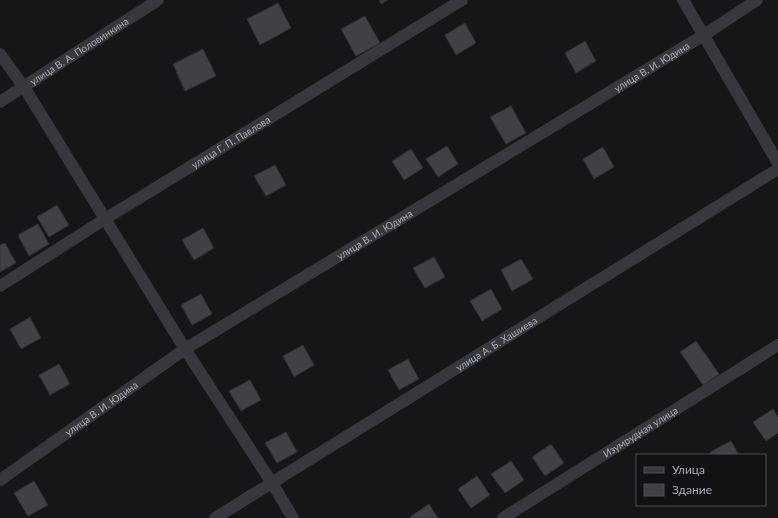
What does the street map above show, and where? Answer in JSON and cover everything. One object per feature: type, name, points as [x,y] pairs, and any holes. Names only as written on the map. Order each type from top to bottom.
[{"type":"street","name":"улица В. А. Половинкина","points":[[0,102],[158,0]]},
{"type":"street","name":"улица Г. П. Павлова","points":[[0,286],[105,219],[462,0]]},
{"type":"street","points":[[683,0],[778,163]]},
{"type":"street","name":"улица В. И. Юдина","points":[[0,480],[185,349],[704,35],[757,0]]},
{"type":"street","points":[[0,54],[24,87],[185,349],[293,518]]},
{"type":"street","name":"улица А. Б. Хашиева","points":[[216,518],[778,169]]},
{"type":"street","name":"Изумрудная улица","points":[[503,518],[778,346]]},
{"type":"building","points":[[379,0],[388,0],[381,4]]},
{"type":"building","points":[[278,3],[291,28],[260,45],[247,19]]},
{"type":"building","points":[[365,16],[380,43],[356,56],[341,29]]},
{"type":"building","points":[[465,23],[476,43],[456,55],[445,35]]},
{"type":"building","points":[[585,41],[596,61],[576,73],[565,53]]},
{"type":"building","points":[[203,49],[216,76],[185,91],[173,64]]},
{"type":"building","points":[[511,106],[526,133],[506,144],[490,117]]},
{"type":"building","points":[[447,146],[458,164],[438,177],[426,159]]},
{"type":"building","points":[[603,147],[614,167],[594,179],[583,159]]},
{"type":"building","points":[[411,149],[423,168],[404,180],[392,161]]},
{"type":"building","points":[[275,165],[286,185],[266,196],[254,176]]},
{"type":"building","points":[[57,205],[69,225],[49,237],[37,217]]},
{"type":"building","points":[[38,224],[49,244],[29,256],[18,235]]},
{"type":"building","points":[[203,228],[214,248],[194,260],[182,240]]},
{"type":"building","points":[[5,243],[16,263],[0,272],[0,245]]},
{"type":"building","points":[[434,257],[445,277],[425,288],[413,268]]},
{"type":"building","points":[[521,259],[533,279],[512,291],[501,270]]},
{"type":"building","points":[[491,289],[502,309],[482,321],[470,301]]},
{"type":"building","points":[[201,294],[212,314],[192,325],[181,305]]},
{"type":"building","points":[[30,317],[41,338],[21,349],[10,329]]},
{"type":"building","points":[[696,341],[719,374],[703,385],[680,352]]},
{"type":"building","points":[[303,345],[314,365],[294,377],[283,356]]},
{"type":"building","points":[[408,359],[419,379],[399,390],[388,370]]},
{"type":"building","points":[[59,364],[70,384],[50,395],[39,375]]},
{"type":"building","points":[[250,380],[261,400],[241,411],[229,391]]},
{"type":"building","points":[[773,409],[778,417],[778,433],[766,441],[753,422]]},
{"type":"building","points":[[286,432],[297,452],[277,463],[265,443]]},
{"type":"building","points":[[731,441],[738,454],[711,454],[710,452]]},
{"type":"building","points":[[551,444],[564,463],[545,476],[532,457]]},
{"type":"building","points":[[511,461],[524,480],[505,493],[491,474]]},
{"type":"building","points":[[477,476],[490,495],[471,508],[458,489]]},
{"type":"building","points":[[34,481],[48,505],[28,516],[14,493]]},
{"type":"building","points":[[429,504],[438,518],[410,517]]}]
